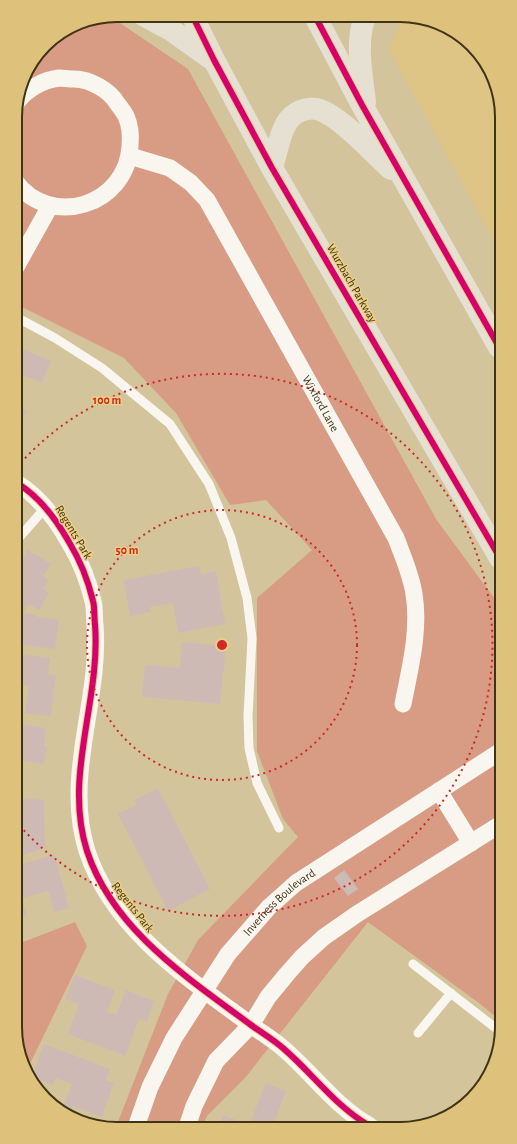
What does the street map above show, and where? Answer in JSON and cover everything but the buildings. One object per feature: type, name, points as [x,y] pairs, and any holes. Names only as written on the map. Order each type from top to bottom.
[{"type":"main road","points":[[156,22],[171,30],[214,60]]},
{"type":"main road","name":"Wurzbach Parkway","points":[[195,22],[272,168],[495,549]]},
{"type":"main road","points":[[317,22],[495,340]]},
{"type":"main road","points":[[364,22],[361,40],[361,61],[367,113]]},
{"type":"main road","points":[[272,168],[286,124],[297,113],[310,108],[319,110],[342,124],[407,184]]},
{"type":"street","points":[[22,193],[50,206],[71,208],[91,203],[109,192],[122,176],[130,156],[131,136],[126,116],[114,99],[98,86],[79,79],[59,78],[39,84],[25,93]]},
{"type":"street","name":"Wixford Lane","points":[[130,156],[170,168],[191,183],[207,200],[396,538],[408,568],[414,595],[415,624],[413,653],[403,704]]},
{"type":"street","points":[[22,256],[50,206]]},
{"type":"street","name":"Regents Park","points":[[22,488],[46,507],[81,564],[93,601],[96,637],[95,667],[80,767],[80,821],[88,851],[105,891],[141,936],[204,991],[284,1049],[331,1097],[359,1122]]},
{"type":"street","name":"Inverness Boulevard","points":[[138,1122],[150,1087],[174,1038],[228,954],[269,907],[296,883],[495,755]]},
{"type":"street","points":[[440,791],[471,843]]},
{"type":"street","points":[[189,1122],[194,1106],[216,1061],[251,1025],[268,997],[287,974],[324,937],[357,914],[495,828]]},
{"type":"lane","points":[[22,320],[55,338],[102,368],[170,424],[209,484],[231,538],[247,598],[252,638],[248,716],[249,748],[257,783],[279,828]]},
{"type":"lane","points":[[22,534],[46,507]]},
{"type":"lane","points":[[413,964],[495,1028]]},
{"type":"lane","points":[[418,1032],[451,993]]},
{"type":"shaded area","points":[[110,22],[118,22],[188,69],[436,519],[495,599],[495,1016],[368,922],[245,1078],[207,1116],[204,1122],[118,1122],[168,994],[198,940],[298,837],[283,819],[257,751],[257,598],[312,550],[266,500],[230,505],[176,413],[124,358],[22,307],[22,110],[27,86],[35,69],[45,54],[64,38],[80,29]]},
{"type":"shaded area","points":[[400,22],[419,24],[442,32],[458,42],[475,59],[482,69],[492,92],[495,117],[495,242],[389,50]]},
{"type":"shaded area","points":[[75,922],[87,946],[29,1065],[25,1052],[22,1027],[22,942]]},
{"type":"cycle path","points":[[195,22],[272,168],[495,549]]},
{"type":"cycle path","points":[[318,22],[362,105],[495,340]]},
{"type":"cycle path","points":[[22,487],[47,509],[64,533],[83,570],[94,604],[95,653],[93,681],[84,738],[79,795],[81,823],[87,851],[99,879],[115,905],[155,950],[202,989],[280,1046],[295,1059],[335,1100],[364,1122]]}]
